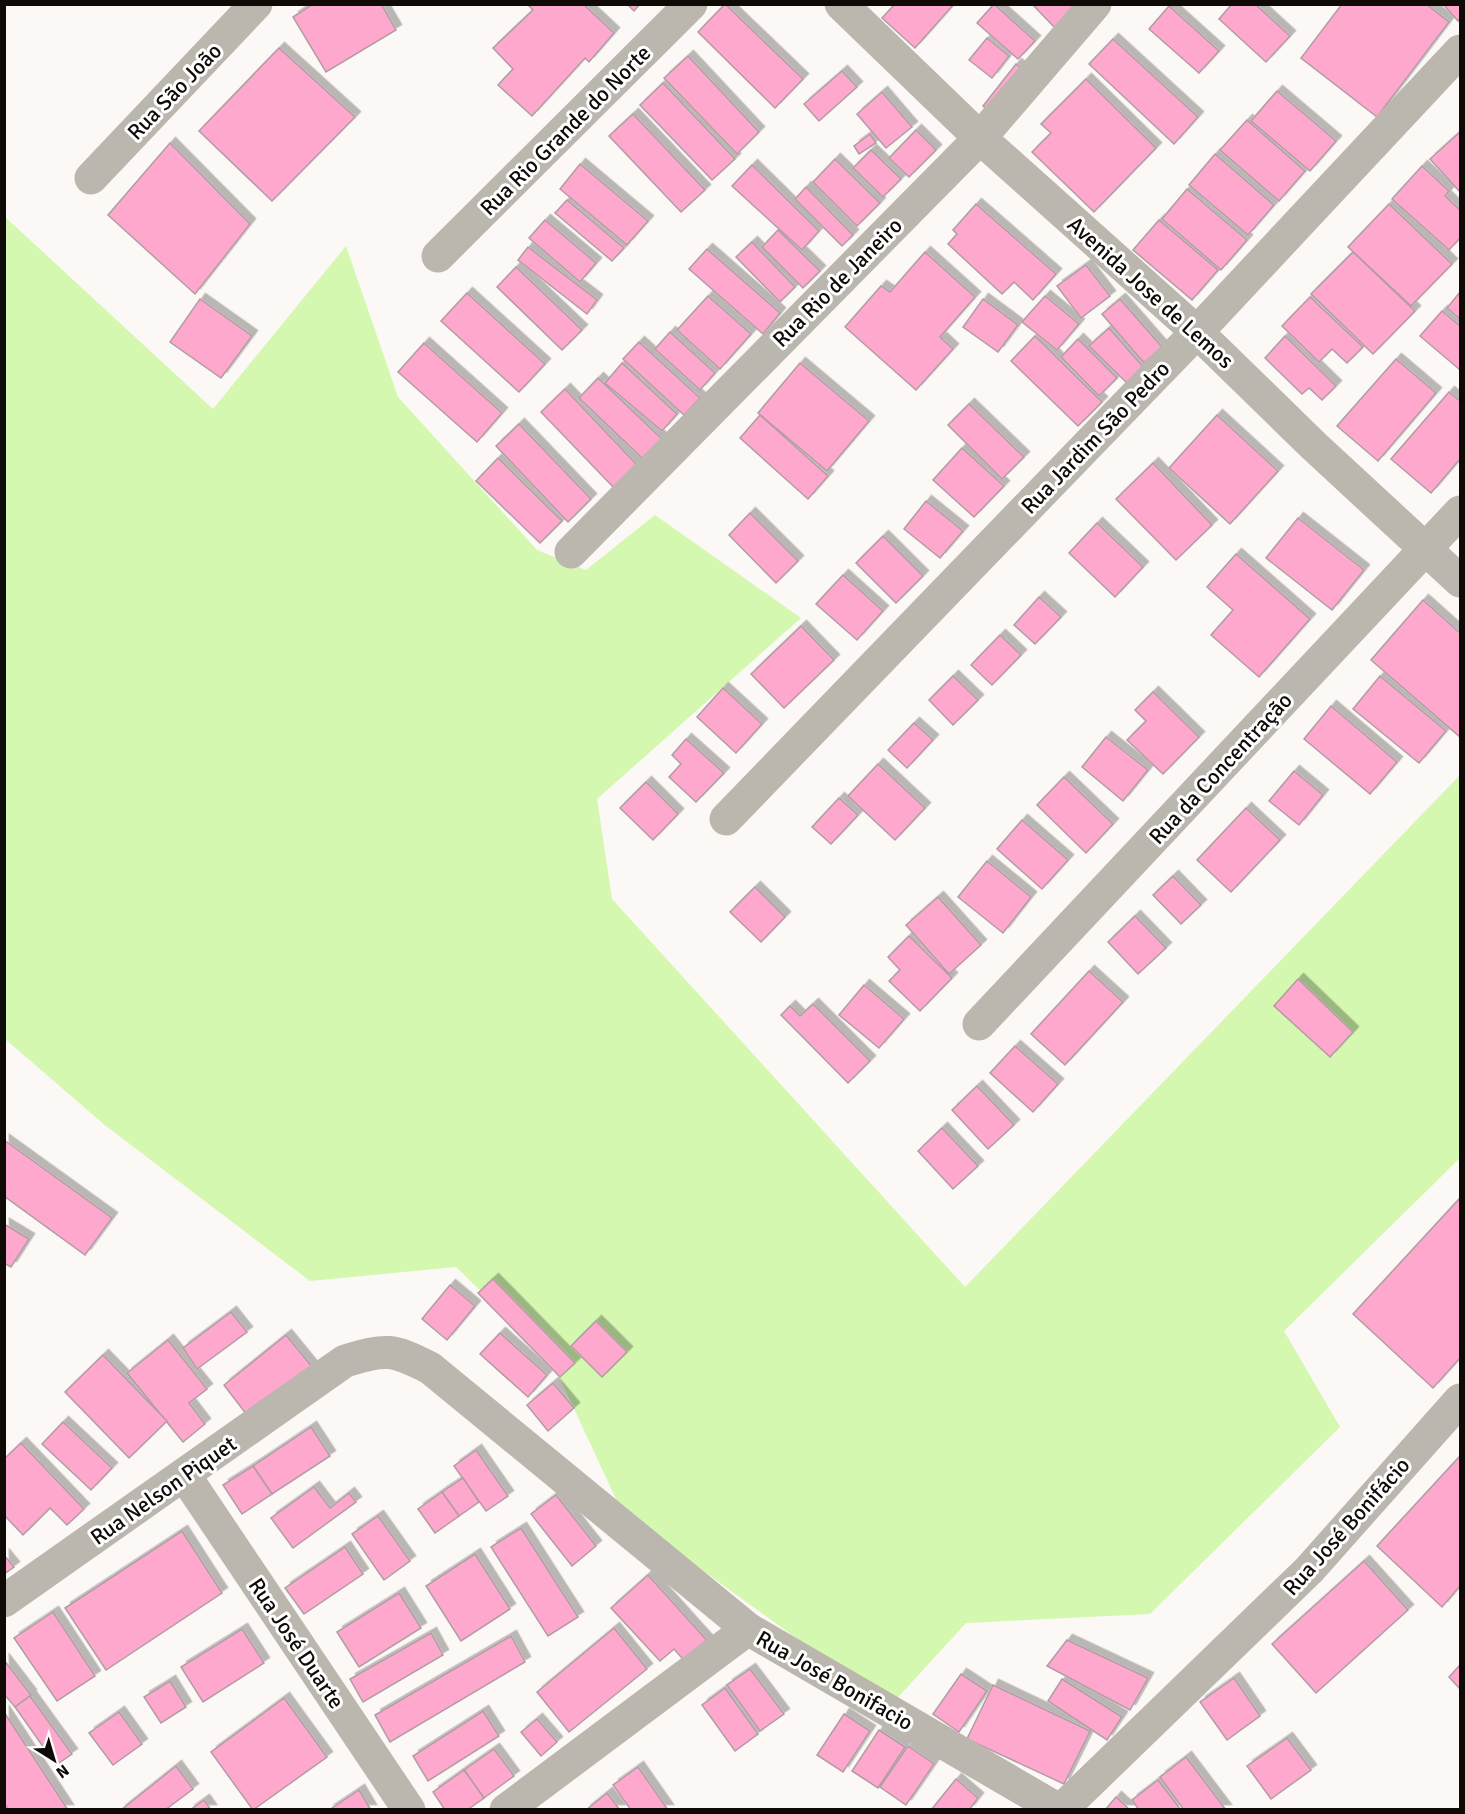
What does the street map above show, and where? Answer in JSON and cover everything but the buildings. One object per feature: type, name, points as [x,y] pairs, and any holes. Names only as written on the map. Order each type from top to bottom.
[{"type":"street","name":"Rua São João","points":[[91,178],[256,4]]},
{"type":"street","name":"Rua Rio Grande do Norte","points":[[438,256],[691,4]]},
{"type":"street","name":"Avenida Jose de Lemos","points":[[841,4],[980,138],[1197,332],[1314,446],[1461,581]]},
{"type":"street","name":"Rua Rio de Janeiro","points":[[571,552],[980,138],[1095,4]]},
{"type":"street","name":"Rua Jardim São Pedro","points":[[726,819],[1197,332],[1461,51]]},
{"type":"street","name":"Rua da Concentração","points":[[979,1024],[1461,512]]},
{"type":"street","name":"Rua Nelson Piquet","points":[[4,1601],[185,1476],[345,1361],[368,1354],[397,1351],[429,1368],[748,1629]]},
{"type":"street","name":"Rua José Bonifácio","points":[[1229,1650],[1309,1570],[1461,1400]]},
{"type":"street","name":"Rua José Duarte","points":[[185,1476],[409,1809]]},
{"type":"street","name":"Rua José Bonifacio","points":[[506,1809],[748,1629],[1060,1809],[1229,1650]]},
{"type":"green space","points":[[4,216],[213,409],[346,246],[398,397],[537,550],[586,570],[655,515],[801,618],[597,799],[612,899],[965,1287],[1460,775],[1460,1158],[1284,1331],[1340,1427],[1150,1614],[966,1623],[890,1706],[622,1512],[551,1359],[456,1267],[310,1281],[106,1126],[5,1039]]}]
